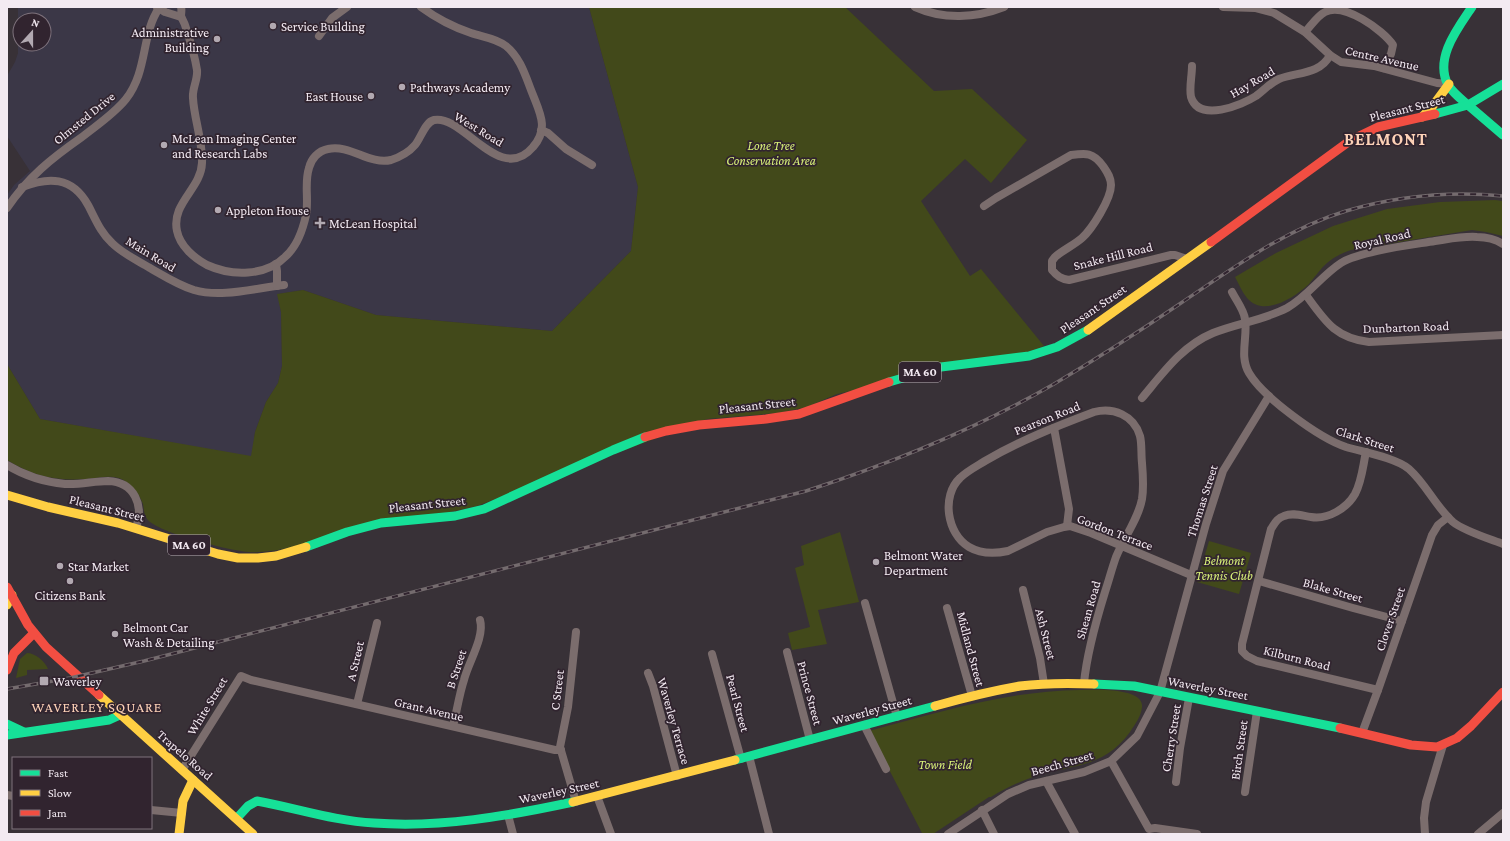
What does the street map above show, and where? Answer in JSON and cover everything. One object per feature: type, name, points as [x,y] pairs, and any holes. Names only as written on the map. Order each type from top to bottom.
[{"type":"main road","points":[[1472,7],[1446,54],[1445,70],[1448,84],[1468,105],[1503,135]]},
{"type":"main road","points":[[1422,117],[1432,107],[1448,84]]},
{"type":"main road","name":"Pleasant Street","points":[[7,495],[36,504],[106,519],[218,554],[236,558],[256,559],[287,554],[373,524],[455,516],[470,513],[502,502],[632,442],[667,431],[700,424],[771,419],[801,413],[930,369],[960,364],[1018,358],[1048,351],[1069,342],[1087,331],[1351,140],[1378,127],[1449,111],[1468,105],[1503,84]]},
{"type":"main road","points":[[7,605],[9,593]]},
{"type":"main road","name":"Trapelo Road","points":[[9,593],[34,633],[46,647],[253,834]]},
{"type":"main road","points":[[7,670],[13,655],[34,633]]},
{"type":"main road","name":"Waverley Street","points":[[237,818],[247,806],[257,801],[341,819],[387,824],[454,821],[508,815],[576,802],[972,696],[1004,689],[1044,684],[1084,683],[1134,686],[1362,733],[1411,745],[1437,747],[1456,738],[1471,726],[1503,692]]},
{"type":"main road","points":[[7,735],[109,720],[120,715]]},
{"type":"main road","points":[[7,724],[26,732]]},
{"type":"main road","points":[[179,834],[184,798],[193,780]]},
{"type":"street","name":"West Road","points":[[181,7],[181,17],[186,27],[196,69],[196,79],[192,97],[202,164],[197,182],[184,198],[178,211],[176,225],[180,239],[195,257],[209,266],[235,273],[247,273],[262,270],[276,264],[288,255],[301,233],[307,210],[308,170],[313,159],[321,151],[337,148],[377,160],[393,159],[401,156],[412,148],[418,141],[428,123],[436,119],[458,128],[491,152],[504,157],[513,158],[526,154],[538,140],[541,130],[540,110],[518,60],[509,49],[502,43],[454,26],[421,7]]},
{"type":"street","points":[[319,36],[328,22],[347,7]]},
{"type":"street","points":[[915,7],[944,16],[967,16],[1004,7]]},
{"type":"street","name":"Centre Avenue","points":[[1223,7],[1255,8],[1274,13],[1305,32],[1330,56],[1345,63],[1383,68],[1430,81],[1448,84]]},
{"type":"street","points":[[158,8],[181,17]]},
{"type":"street","name":"Olmsted Drive","points":[[7,208],[22,187],[39,169],[108,117],[128,97],[140,74],[152,20],[158,8]]},
{"type":"street","points":[[1305,32],[1320,16],[1329,11],[1349,13],[1358,16],[1375,28],[1393,45],[1391,54],[1383,68]]},
{"type":"street","name":"Hay Road","points":[[1192,66],[1191,92],[1194,102],[1203,110],[1216,110],[1231,108],[1245,102],[1279,79],[1311,71],[1328,60],[1330,56]]},
{"type":"street","points":[[541,130],[548,133],[566,149],[592,165]]},
{"type":"street","name":"Snake Hill Road","points":[[984,206],[1071,156],[1085,153],[1096,158],[1108,173],[1111,182],[1111,190],[1106,202],[1088,232],[1080,240],[1054,257],[1052,261],[1052,270],[1061,278],[1069,280],[1171,255],[1187,259]]},
{"type":"street","name":"Main Road","points":[[22,187],[37,181],[50,180],[72,187],[82,197],[100,229],[117,247],[127,255],[189,288],[218,293],[281,285],[276,264]]},
{"type":"street","name":"Royal Road","points":[[1142,398],[1173,362],[1200,339],[1213,333],[1271,316],[1289,307],[1306,295],[1326,274],[1342,262],[1360,255],[1461,237],[1481,237],[1501,242]]},
{"type":"street","name":"Clark Street","points":[[1232,292],[1242,311],[1245,323],[1245,363],[1253,379],[1269,396],[1323,437],[1338,444],[1398,462],[1409,468],[1448,517],[1459,526],[1503,544]]},
{"type":"street","name":"Dunbarton Road","points":[[1306,295],[1330,326],[1348,338],[1362,342],[1503,335]]},
{"type":"street","name":"Thomas Street","points":[[1160,692],[1191,575],[1223,471],[1269,396]]},
{"type":"street","name":"Pearson Road","points":[[960,477],[1008,448],[1094,412],[1109,410],[1118,412],[1126,417],[1134,426],[1140,437]]},
{"type":"street","points":[[1054,428],[1069,509],[1067,526]]},
{"type":"street","name":"Shean Road","points":[[1084,683],[1085,666],[1099,613],[1117,557],[1138,514],[1142,498],[1143,479],[1140,437]]},
{"type":"street","name":"Kilburn Road","points":[[1366,452],[1357,489],[1351,499],[1341,509],[1320,518],[1292,514],[1276,520],[1271,529],[1242,644],[1242,651],[1246,656],[1257,661],[1378,690]]},
{"type":"street","points":[[7,465],[26,475],[53,482],[79,484],[108,481],[121,484],[131,491],[138,501],[140,514],[136,528]]},
{"type":"street","name":"Gordon Terrace","points":[[960,477],[955,484],[948,509],[955,532],[963,542],[974,550],[985,553],[1000,553],[1008,551],[1048,532],[1067,526],[1091,533],[1191,575]]},
{"type":"street","name":"Clover Street","points":[[1362,733],[1432,535],[1438,525],[1448,517]]},
{"type":"street","name":"Blake Street","points":[[1259,581],[1402,621]]},
{"type":"street","name":"Ash Street","points":[[1023,590],[1040,658],[1044,684]]},
{"type":"street","points":[[865,603],[897,716]]},
{"type":"street","name":"Midland Street","points":[[948,608],[972,696]]},
{"type":"street","name":"B Street","points":[[453,726],[464,678],[479,638],[481,627],[480,620]]},
{"type":"street","name":"A Street","points":[[357,704],[377,623]]},
{"type":"street","name":"C Street","points":[[560,750],[569,702],[576,632]]},
{"type":"street","name":"Prince Street","points":[[787,652],[810,740]]},
{"type":"street","name":"Pearl Street","points":[[712,654],[769,834]]},
{"type":"street","name":"Waverley Terrace","points":[[648,673],[653,686],[677,776]]},
{"type":"street","name":"Grant Avenue","points":[[241,676],[251,680],[560,750]]},
{"type":"street","name":"White Street","points":[[182,770],[241,676]]},
{"type":"street","name":"Beech Street","points":[[948,834],[1008,794],[1029,785],[1084,772],[1111,761],[1137,736],[1160,692]]},
{"type":"street","name":"Cherry Street","points":[[1176,782],[1180,748],[1189,698]]},
{"type":"street","name":"Birch Street","points":[[1245,792],[1257,711]]},
{"type":"street","points":[[864,725],[886,769]]},
{"type":"street","points":[[1425,834],[1424,818],[1426,802],[1443,745]]},
{"type":"street","points":[[560,750],[576,802]]},
{"type":"street","points":[[1111,761],[1150,831],[1155,828],[1197,834]]},
{"type":"street","points":[[1046,781],[1075,834]]},
{"type":"street","points":[[597,796],[611,834]]},
{"type":"street","points":[[152,810],[182,814]]},
{"type":"street","points":[[982,810],[994,834]]},
{"type":"street","points":[[1478,834],[1503,813]]},
{"type":"street","points":[[508,815],[513,834]]},
{"type":"shaded area","name":"McLean Hospital","points":[[18,7],[589,7],[638,187],[631,251],[552,331],[376,315],[303,290],[278,294],[281,312],[282,366],[278,383],[266,402],[255,432],[252,457],[40,419],[7,364],[7,195],[14,185],[30,171],[7,136],[7,76],[15,62],[18,52],[52,52],[52,12],[18,12]]},
{"type":"green space","name":"Lone Tree Conservation Area","points":[[589,7],[845,7],[934,91],[972,89],[1027,140],[991,183],[965,159],[921,201],[970,276],[981,269],[1044,346],[1031,351],[837,394],[807,407],[778,413],[707,419],[477,506],[263,552],[248,552],[225,548],[194,540],[165,530],[147,519],[143,504],[137,492],[127,482],[119,478],[54,478],[35,474],[7,460],[7,364],[40,419],[251,456],[255,432],[266,402],[278,383],[282,366],[281,312],[277,294],[303,290],[376,315],[552,331],[631,251],[638,187]]},
{"type":"green space","points":[[1503,201],[1503,236],[1472,230],[1351,250],[1338,255],[1330,261],[1309,284],[1296,294],[1270,306],[1254,304],[1245,296],[1235,277],[1276,253],[1333,226],[1387,209],[1440,202]]},
{"type":"green space","points":[[840,532],[859,602],[818,610],[827,644],[792,650],[788,633],[810,627],[795,568],[804,565],[801,546]]},
{"type":"green space","name":"Belmont Tennis Club","points":[[1209,541],[1251,553],[1239,594],[1197,582]]},
{"type":"green space","points":[[27,653],[33,654],[39,658],[45,663],[48,669],[27,670],[27,675],[16,678],[20,659]]},
{"type":"green space","name":"Town Field","points":[[1053,691],[1117,691],[1135,696],[1140,701],[1142,707],[1139,717],[1130,732],[1120,744],[1109,753],[1086,764],[1047,773],[1017,783],[989,797],[933,834],[920,834],[922,833],[869,731],[999,698]]},
{"type":"railway","points":[[7,689],[70,678],[144,661],[806,491],[902,457],[994,416],[1054,384],[1087,364],[1220,276],[1260,251],[1302,228],[1346,211],[1404,198],[1464,194],[1503,196]]},
{"type":"traffic: fast","points":[[1468,105],[1448,85],[1444,75],[1444,64],[1450,44],[1460,24],[1472,7]]},
{"type":"traffic: fast","points":[[1435,114],[1468,105],[1503,84]]},
{"type":"traffic: fast","points":[[1468,105],[1503,135]]},
{"type":"traffic: fast","points":[[889,382],[941,367],[1029,356],[1057,347],[1088,330]]},
{"type":"traffic: fast","points":[[306,547],[347,532],[381,523],[455,516],[484,509],[645,437]]},
{"type":"traffic: fast","points":[[1094,684],[1134,686],[1340,728]]},
{"type":"traffic: fast","points":[[735,760],[935,706]]},
{"type":"traffic: fast","points":[[7,735],[109,720],[120,715]]},
{"type":"traffic: fast","points":[[7,724],[24,732]]},
{"type":"traffic: fast","points":[[237,818],[248,806],[257,801],[344,820],[399,824],[424,824],[474,820],[573,802]]},
{"type":"traffic: slow","points":[[1422,117],[1432,107],[1449,84]]},
{"type":"traffic: slow","points":[[1088,330],[1211,242]]},
{"type":"traffic: slow","points":[[7,495],[48,507],[118,523],[218,554],[238,558],[276,556],[306,547]]},
{"type":"traffic: slow","points":[[7,605],[12,595]]},
{"type":"traffic: slow","points":[[935,706],[1020,686],[1038,684],[1094,684]]},
{"type":"traffic: slow","points":[[99,695],[253,834]]},
{"type":"traffic: slow","points":[[573,802],[735,760]]},
{"type":"traffic: slow","points":[[179,834],[183,801],[193,780]]},
{"type":"traffic: jam","points":[[1211,242],[1351,140],[1378,127],[1435,114]]},
{"type":"traffic: jam","points":[[645,437],[666,431],[699,425],[766,419],[799,414],[889,382]]},
{"type":"traffic: jam","points":[[7,587],[28,625],[46,647],[99,695]]},
{"type":"traffic: jam","points":[[7,670],[14,653],[34,633]]},
{"type":"traffic: jam","points":[[1340,728],[1411,745],[1437,747],[1457,738],[1471,726],[1503,692]]},
{"type":"place","name":"Service Building","points":[[273,26]]},
{"type":"place","name":"Administrative Building","points":[[217,39]]},
{"type":"place","name":"Pathways Academy","points":[[402,87]]},
{"type":"place","name":"East House","points":[[371,96]]},
{"type":"place","name":"McLean Imaging Center and Research Labs","points":[[164,145]]},
{"type":"place","name":"Appleton House","points":[[218,210]]},
{"type":"place","name":"McLean Hospital","points":[[320,223]]},
{"type":"place","name":"Belmont Water Department","points":[[876,562]]},
{"type":"place","name":"Star Market","points":[[60,566]]},
{"type":"place","name":"Citizens Bank","points":[[70,581]]},
{"type":"place","name":"Belmont Car Wash & Detailing","points":[[115,634]]},
{"type":"place","name":"Waverley","points":[[44,681]]},
{"type":"district","name":"BELMONT","points":[[1386,139]]},
{"type":"district","name":"WAVERLEY SQUARE","points":[[97,707]]}]
